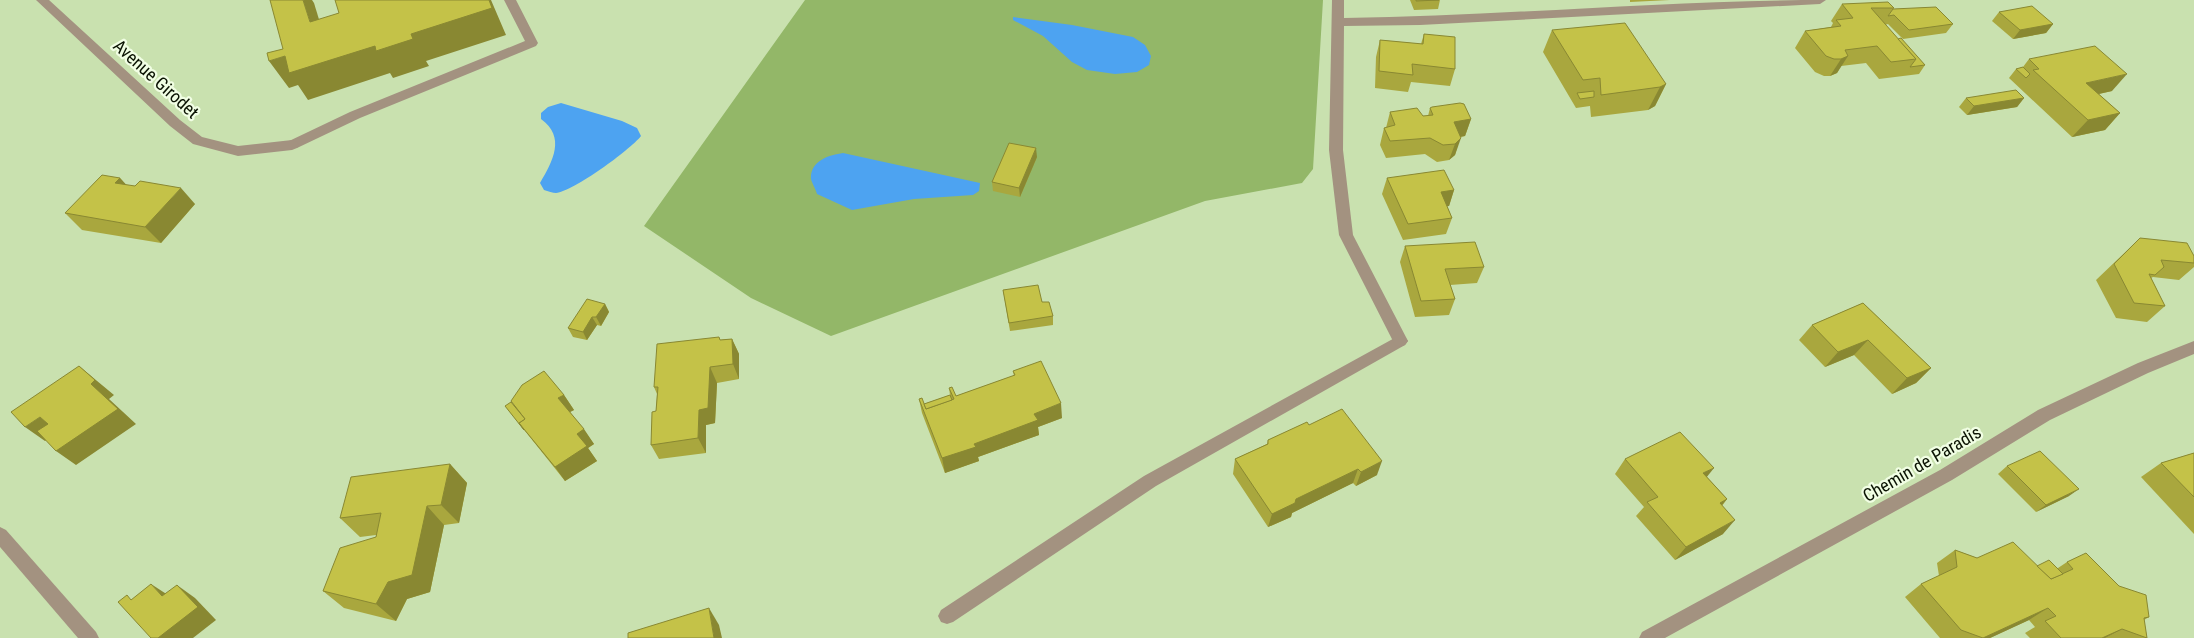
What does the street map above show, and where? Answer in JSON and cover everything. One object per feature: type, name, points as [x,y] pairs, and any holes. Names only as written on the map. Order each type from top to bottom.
[{"type":"street","name":"Avenue Girodet","points":[[42,0],[175,123],[198,141],[238,151],[292,145],[355,115],[532,43],[510,0]]},
{"type":"street","points":[[947,616],[1150,481],[1400,341],[1346,235],[1336,150],[1336,22],[1338,0]]},
{"type":"street","points":[[1336,22],[1420,20],[1820,0]]},
{"type":"street","name":"Chemin de Paradis","points":[[1648,638],[1946,476],[2044,415],[2143,368],[2194,347]]},
{"type":"street","points":[[0,535],[90,638]]},
{"type":"green space","points":[[805,0],[1323,0],[1313,169],[1302,183],[1205,201],[831,336],[751,298],[644,226]]},
{"type":"water","points":[[1013,17],[1072,25],[1133,37],[1145,45],[1151,56],[1149,65],[1137,72],[1115,74],[1087,70],[1072,62],[1043,36],[1013,20]]},
{"type":"water","points":[[561,103],[622,121],[637,128],[641,136],[626,151],[588,178],[564,191],[556,193],[544,190],[540,183],[555,150],[553,134],[549,126],[541,119],[541,113],[548,107]]},
{"type":"water","points":[[843,153],[980,183],[979,191],[973,195],[914,199],[852,210],[817,194],[811,179],[817,163],[832,155]]},
{"type":"building","points":[[270,0],[303,0],[310,22],[339,13],[335,0],[489,0],[492,8],[411,34],[413,39],[376,51],[375,46],[289,73],[285,56],[269,61],[267,53],[283,49]]},
{"type":"building","points":[[1888,2],[1894,8],[1871,8],[1916,59],[1891,62],[1877,46],[1845,50],[1848,56],[1834,59],[1826,56],[1805,31],[1841,26],[1836,20],[1853,18],[1842,4]]},
{"type":"building","points":[[2032,6],[2053,24],[2020,30],[1999,12]]},
{"type":"building","points":[[1936,7],[1953,24],[1909,30],[1894,15],[1888,16],[1893,9]]},
{"type":"building","points":[[1625,23],[1666,84],[1660,87],[1601,95],[1600,78],[1583,80],[1552,30]]},
{"type":"building","points":[[1424,34],[1455,37],[1455,69],[1412,64],[1413,75],[1379,71],[1380,40],[1423,44]]},
{"type":"building","points":[[1901,38],[1925,65],[1910,67],[1916,59],[1898,39]]},
{"type":"building","points":[[2095,46],[2127,74],[2086,83],[2120,113],[2088,120],[2033,70],[2039,69],[2029,59]]},
{"type":"building","points":[[2023,67],[2030,74],[2026,78],[2016,69]]},
{"type":"building","points":[[2016,90],[2024,98],[1974,106],[1966,98]]},
{"type":"building","points":[[1594,91],[1594,97],[1580,99],[1577,93]]},
{"type":"building","points":[[1464,104],[1471,119],[1454,122],[1461,138],[1455,144],[1443,145],[1430,138],[1390,141],[1384,128],[1395,125],[1390,112],[1417,108],[1423,116],[1433,115],[1430,108],[1432,107]]},
{"type":"building","points":[[1009,143],[1036,148],[1019,188],[992,182]]},
{"type":"building","points":[[1444,170],[1454,190],[1441,192],[1452,218],[1408,224],[1387,178]]},
{"type":"building","points":[[102,175],[120,178],[115,183],[135,186],[140,181],[181,188],[145,227],[65,213]]},
{"type":"building","points":[[2140,238],[2187,243],[2194,256],[2194,263],[2161,260],[2164,267],[2155,275],[2149,274],[2165,306],[2134,303],[2114,264]]},
{"type":"building","points":[[1475,242],[1484,267],[1445,269],[1455,299],[1421,301],[1405,246]]},
{"type":"building","points":[[1038,285],[1042,302],[1049,302],[1053,316],[1009,323],[1003,290]]},
{"type":"building","points":[[587,299],[605,304],[596,317],[592,317],[583,332],[568,328]]},
{"type":"building","points":[[1863,303],[1931,368],[1907,378],[1868,340],[1838,352],[1812,325]]},
{"type":"building","points":[[719,337],[720,340],[732,339],[733,364],[710,367],[708,408],[699,410],[698,438],[651,445],[652,412],[656,411],[658,387],[654,387],[657,344]]},
{"type":"building","points":[[1041,361],[1061,403],[1034,414],[1038,420],[974,444],[976,447],[942,458],[919,399],[922,398],[926,409],[954,399],[949,388],[952,387],[956,396],[1015,375],[1013,371]]},
{"type":"building","points":[[79,366],[95,380],[91,384],[118,409],[56,451],[37,431],[48,424],[40,417],[25,427],[11,412]]},
{"type":"building","points":[[544,371],[564,395],[558,398],[584,429],[577,434],[587,446],[555,467],[519,423],[525,419],[511,401],[522,385]]},
{"type":"building","points":[[950,395],[952,400],[926,409],[924,404]]},
{"type":"building","points":[[511,402],[525,419],[519,423],[524,430],[505,406]]},
{"type":"building","points":[[1342,409],[1382,461],[1361,472],[1358,469],[1296,499],[1295,503],[1272,514],[1235,459],[1268,444],[1268,440],[1307,422],[1309,425]]},
{"type":"building","points":[[1680,432],[1714,468],[1703,473],[1727,499],[1720,503],[1735,520],[1686,547],[1647,502],[1658,497],[1625,459]]},
{"type":"building","points":[[2040,451],[2079,489],[2046,505],[2007,466]]},
{"type":"building","points":[[2194,453],[2194,497],[2161,463]]},
{"type":"building","points":[[450,464],[441,505],[427,506],[412,575],[388,582],[376,604],[323,591],[340,548],[376,537],[381,513],[340,518],[351,477]]},
{"type":"building","points":[[2013,542],[2051,579],[2073,569],[2067,562],[2086,553],[2119,586],[2146,595],[2149,617],[2144,618],[2147,638],[2122,629],[2102,638],[2061,638],[2045,621],[2056,616],[2048,608],[1983,638],[1961,630],[1921,584],[1957,567],[1955,550],[1977,558]]},
{"type":"building","points":[[2049,560],[2063,574],[2051,579],[2037,566]]},
{"type":"building","points":[[151,584],[162,596],[177,585],[198,607],[158,638],[151,638],[118,602],[127,595],[131,600]]},
{"type":"building","points":[[709,608],[714,638],[628,638],[628,633]]}]
